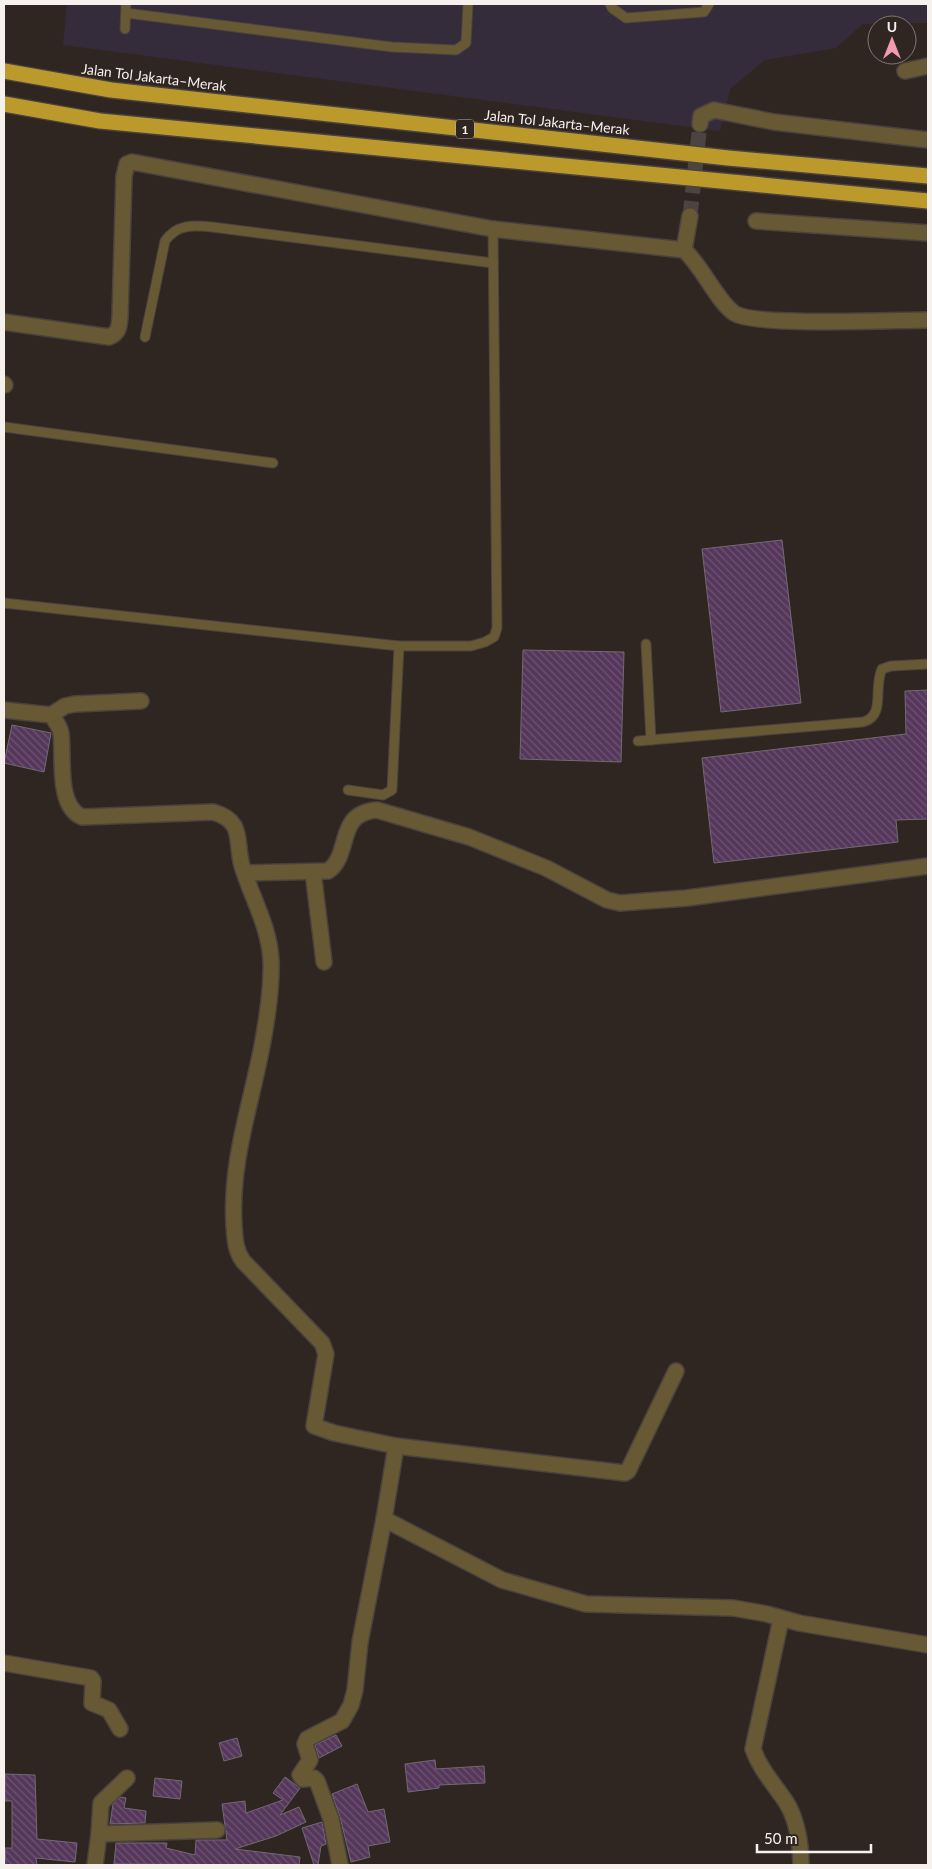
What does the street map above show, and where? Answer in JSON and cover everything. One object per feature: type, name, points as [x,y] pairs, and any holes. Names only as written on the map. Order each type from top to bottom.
[{"type":"highway","name":"Jalan Tol Jakarta–Merak","points":[[4,71],[111,90],[718,156],[928,176]]},
{"type":"highway","name":"1","points":[[4,104],[100,121],[928,201]]},
{"type":"street","points":[[905,71],[928,66]]},
{"type":"street","points":[[700,124],[702,116],[714,110],[774,122],[928,140]]},
{"type":"street","points":[[4,322],[109,337],[115,335],[119,330],[124,176],[127,164],[132,162],[493,229],[684,250],[736,314],[795,321],[928,320]]},
{"type":"street","points":[[684,250],[690,216]]},
{"type":"street","points":[[756,221],[928,233]]},
{"type":"street","points":[[4,710],[51,715],[65,706],[75,704],[141,701]]},
{"type":"street","points":[[51,715],[60,731],[62,777],[70,809],[74,814],[82,817],[205,812],[224,815],[231,820],[237,832],[245,873],[265,926],[271,961],[264,1035],[235,1172],[233,1195],[236,1248],[243,1261],[322,1343],[326,1354],[314,1426],[334,1433],[396,1446],[625,1473],[628,1471],[676,1371]]},
{"type":"street","points":[[245,873],[328,871],[335,866],[345,836],[353,820],[358,815],[367,811],[377,810],[469,836],[546,868],[607,900],[620,903],[687,898],[928,866]]},
{"type":"street","points":[[313,872],[324,962]]},
{"type":"street","points":[[340,1865],[331,1819],[317,1781],[314,1778],[303,1779],[300,1775],[310,1760],[305,1744],[307,1739],[342,1720],[351,1705],[355,1690],[360,1642],[396,1446]]},
{"type":"street","points":[[384,1519],[502,1580],[526,1589],[586,1604],[732,1608],[781,1619],[928,1645]]},
{"type":"street","points":[[781,1619],[753,1749],[758,1763],[787,1804],[796,1827],[801,1851],[801,1865]]},
{"type":"street","points":[[4,1663],[91,1678],[93,1682],[92,1704],[109,1710],[120,1729]]},
{"type":"street","points":[[95,1865],[101,1803],[127,1778]]},
{"type":"street","points":[[99,1834],[217,1830]]},
{"type":"lane","points":[[125,29],[126,8],[392,47],[456,50],[466,43],[468,4]]},
{"type":"lane","points":[[610,4],[612,8],[626,18],[704,12],[709,4]]},
{"type":"lane","points":[[145,338],[165,241],[171,232],[183,227],[212,227],[493,263]]},
{"type":"lane","points":[[4,603],[399,646],[471,646],[485,642],[494,636],[497,628],[493,229]]},
{"type":"lane","points":[[4,427],[273,463]]},
{"type":"lane","points":[[646,644],[651,740]]},
{"type":"lane","points":[[348,790],[383,795],[392,790],[399,646]]},
{"type":"lane","points":[[638,741],[871,720],[876,714],[878,677],[882,669],[891,666],[928,664]]},
{"type":"shaded area","points":[[67,4],[928,4],[928,23],[917,23],[917,15],[867,15],[867,24],[863,24],[836,48],[765,60],[730,89],[720,131],[63,45]]},
{"type":"building","points":[[782,540],[801,703],[721,712],[702,549]]},
{"type":"building","points":[[523,650],[624,652],[621,762],[520,759]]},
{"type":"building","points":[[928,690],[928,819],[896,820],[898,842],[714,863],[702,758],[906,734],[905,691]]},
{"type":"building","points":[[12,725],[51,733],[44,772],[4,763]]},
{"type":"building","points":[[336,1735],[342,1746],[319,1758],[315,1745]]},
{"type":"building","points":[[237,1738],[242,1756],[224,1761],[219,1743]]},
{"type":"building","points":[[435,1760],[436,1769],[484,1766],[485,1783],[439,1785],[439,1788],[408,1792],[405,1764]]},
{"type":"building","points":[[5,1774],[35,1775],[37,1839],[77,1843],[75,1862],[36,1858],[37,1865],[6,1865],[5,1848],[12,1848],[12,1801],[5,1801]]},
{"type":"building","points":[[285,1777],[300,1788],[280,1815],[299,1807],[306,1822],[276,1836],[235,1849],[300,1857],[299,1865],[114,1864],[116,1843],[167,1843],[166,1848],[195,1855],[196,1840],[227,1840],[222,1804],[245,1801],[246,1813],[283,1800],[273,1793]]},
{"type":"building","points":[[155,1778],[182,1781],[180,1799],[153,1796]]},
{"type":"building","points":[[357,1784],[368,1812],[384,1809],[390,1842],[368,1846],[370,1857],[351,1862],[340,1817],[332,1794]]},
{"type":"building","points":[[120,1797],[126,1798],[124,1808],[146,1811],[145,1823],[110,1824],[113,1804]]},
{"type":"building","points":[[322,1822],[326,1844],[321,1846],[318,1865],[314,1865],[302,1828]]},
{"type":"tunnel","points":[[690,216],[700,124]]}]
